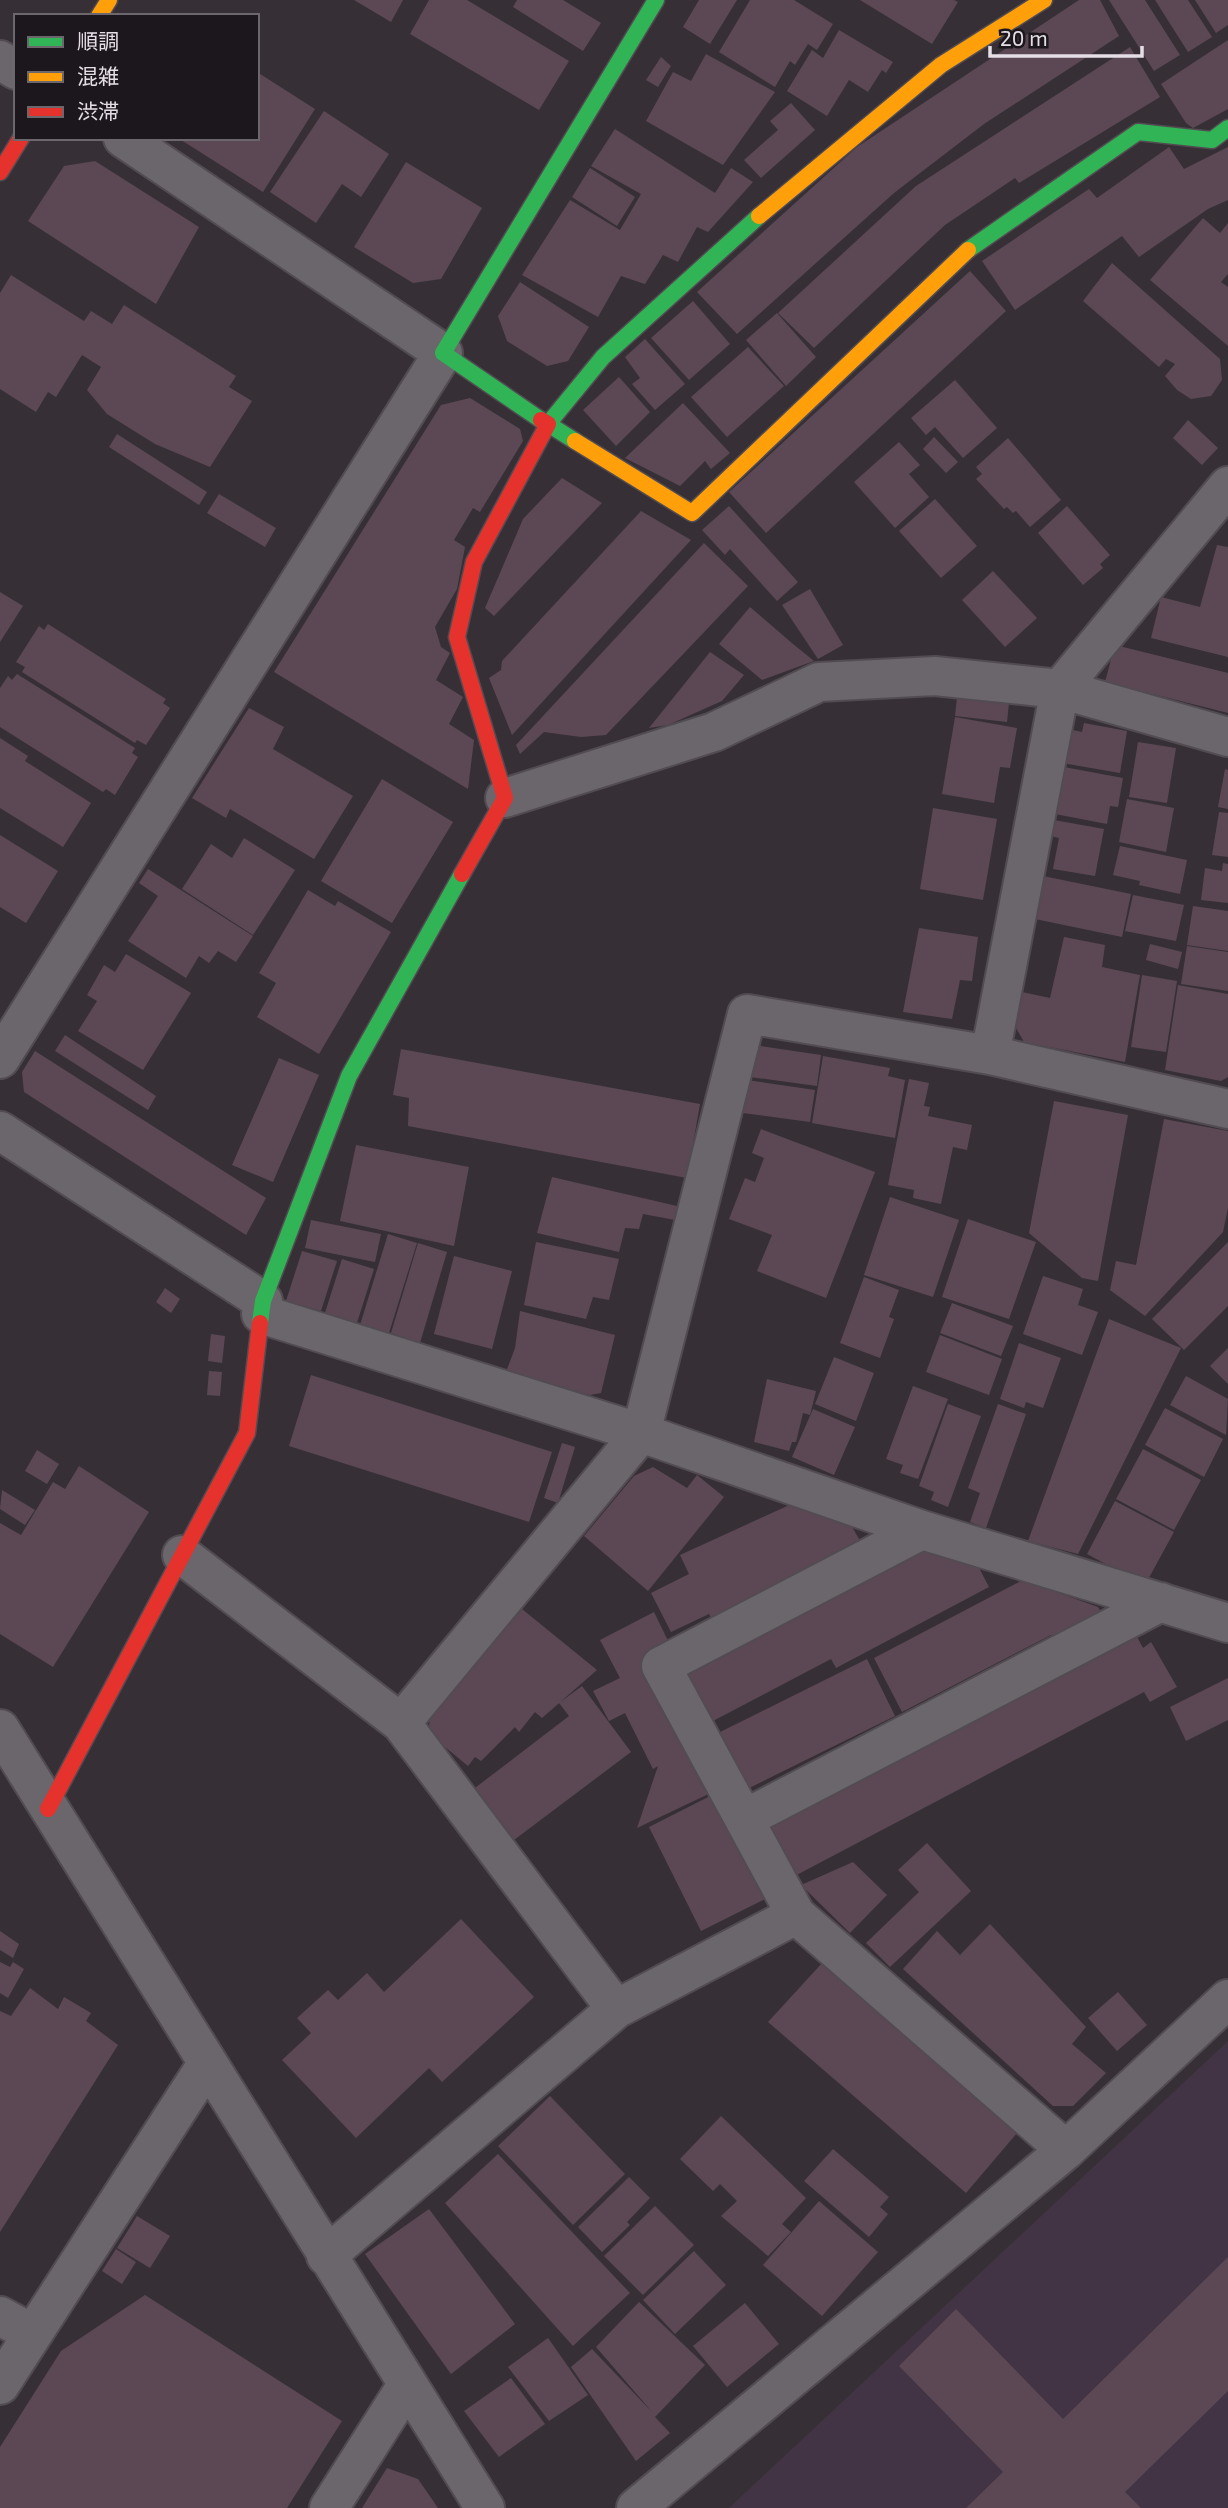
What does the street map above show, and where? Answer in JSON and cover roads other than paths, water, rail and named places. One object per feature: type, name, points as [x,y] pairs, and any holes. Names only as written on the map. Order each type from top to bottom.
[{"type":"street","points":[[0,1059],[443,353],[656,0]]},
{"type":"street","points":[[506,798],[457,637],[474,562],[548,425],[603,357],[724,245],[941,65],[1044,0]]},
{"type":"street","points":[[126,140],[548,425],[692,513],[962,254],[1138,132],[1212,141],[1228,128]]},
{"type":"street","points":[[0,172],[20,140]]},
{"type":"street","points":[[990,1055],[1060,689],[1228,486]]},
{"type":"street","points":[[48,1809],[247,1433],[262,1308],[349,1076],[506,798],[714,732],[820,682],[935,676],[1060,689],[1228,737]]},
{"type":"street","points":[[401,1723],[641,1433],[747,1014],[990,1055],[1228,1109]]},
{"type":"street","points":[[0,1131],[262,1308],[641,1433],[922,1530],[1228,1623]]},
{"type":"street","points":[[922,1530],[661,1665],[796,1915],[1066,2150]]},
{"type":"street","points":[[182,1555],[401,1723],[616,2009]]},
{"type":"street","points":[[744,1819],[1161,1602]]},
{"type":"street","points":[[0,1729],[485,2508]]},
{"type":"street","points":[[326,2256],[616,2009],[796,1915]]},
{"type":"street","points":[[636,2508],[1066,2150],[1228,1998]]},
{"type":"street","points":[[0,2385],[15,2325],[207,2064]]},
{"type":"street","points":[[329,2508],[407,2385]]}]
